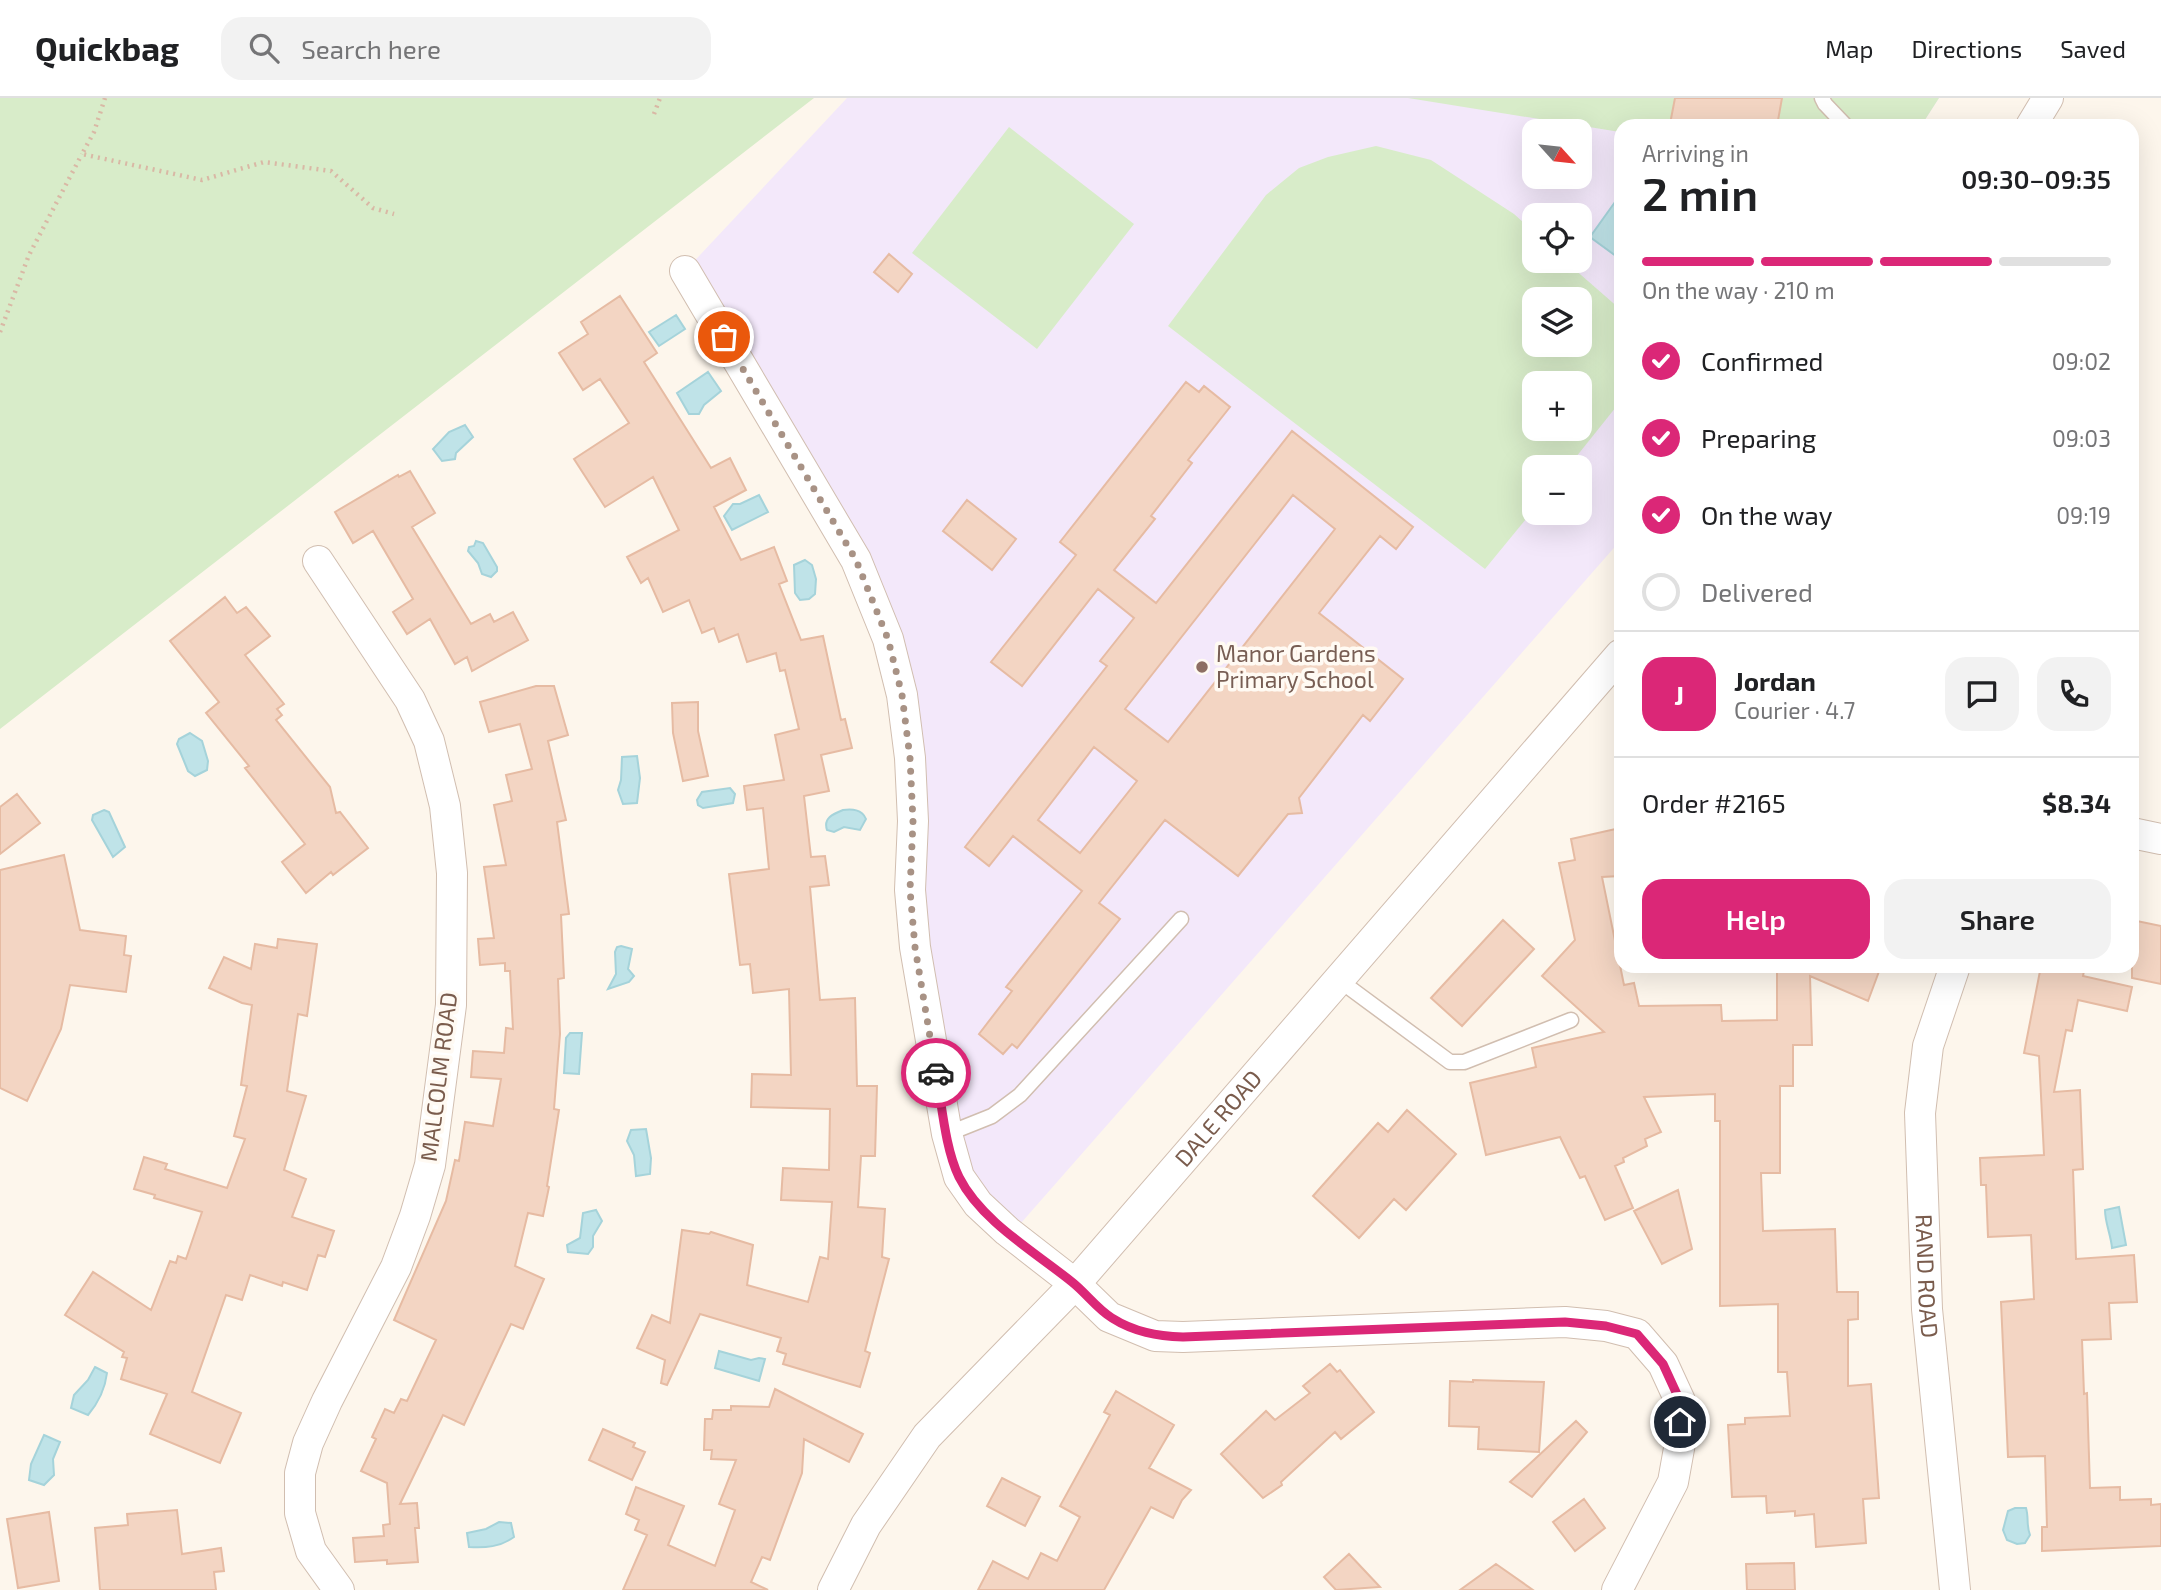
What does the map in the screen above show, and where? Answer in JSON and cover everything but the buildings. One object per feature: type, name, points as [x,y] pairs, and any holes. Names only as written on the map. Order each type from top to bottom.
[{"type":"street","points":[[2035,119],[2048,98]]},
{"type":"street","points":[[685,271],[856,560],[888,639],[902,695],[910,758],[913,821],[910,890],[915,947],[947,1134],[959,1177],[978,1204],[1007,1231],[1075,1284],[1109,1317],[1155,1336],[1565,1322],[1615,1327],[1637,1334],[1663,1364],[1680,1401],[1680,1443],[1673,1482],[1618,1590]]},
{"type":"street","name":"MALCOLM ROAD","points":[[318,561],[410,700],[429,741],[445,806],[452,873],[451,1005],[430,1165],[396,1267],[327,1401],[308,1443],[300,1473],[300,1513],[311,1551],[339,1590]]},
{"type":"street","name":"DALE ROAD","points":[[833,1590],[866,1525],[927,1436],[1075,1284],[1614,662]]},
{"type":"street","points":[[2139,834],[2161,839]]},
{"type":"street","name":"RAND ROAD","points":[[1953,973],[1928,1046],[1920,1113],[1927,1310],[1955,1590]]},
{"type":"lane","points":[[1822,98],[1839,119]]},
{"type":"lane","points":[[947,1134],[992,1116],[1020,1095],[1181,919]]},
{"type":"lane","points":[[1339,980],[1450,1062],[1464,1062],[1571,1020]]},
{"type":"path","points":[[0,332],[29,255],[94,132],[105,98]]},
{"type":"path","points":[[654,114],[660,98]]},
{"type":"path","points":[[82,154],[202,180],[264,162],[331,171],[373,208],[394,214]]},
{"type":"shaded area","name":"Manor Gardens Primary School","points":[[847,98],[1939,98],[1926,119],[1614,119],[1614,548],[1014,1231],[955,1172],[888,639],[685,271]]},
{"type":"green space","points":[[0,98],[814,98],[0,729]]},
{"type":"green space","points":[[1408,98],[1939,98],[1926,119],[1614,119],[1614,131],[1592,128],[1592,119],[1539,119]]},
{"type":"green space","points":[[1009,127],[1134,224],[1037,349],[912,253]]},
{"type":"green space","points":[[1376,146],[1431,160],[1522,221],[1522,273],[1579,273],[1614,304],[1614,410],[1592,437],[1592,371],[1522,371],[1522,441],[1589,441],[1578,455],[1522,455],[1522,524],[1485,569],[1168,326],[1266,195],[1299,168],[1328,157]]},
{"type":"water","points":[[1614,203],[1614,255],[1592,238],[1592,234]]},
{"type":"water","points":[[676,315],[685,329],[659,346],[649,332]]},
{"type":"water","points":[[708,372],[721,391],[704,405],[699,414],[689,414],[677,393]]},
{"type":"water","points":[[465,425],[473,437],[456,453],[455,459],[442,461],[433,449],[449,432]]},
{"type":"water","points":[[759,495],[768,512],[732,530],[724,516],[733,504],[740,504]]},
{"type":"water","points":[[476,541],[483,543],[497,567],[491,577],[482,574],[478,563],[468,551]]},
{"type":"water","points":[[805,560],[812,565],[816,579],[815,594],[809,599],[800,600],[795,593],[794,565]]},
{"type":"water","points":[[190,733],[202,741],[208,761],[207,770],[195,776],[188,771],[177,744],[179,739]]},
{"type":"water","points":[[637,756],[640,778],[637,803],[623,804],[618,790],[622,757]]},
{"type":"water","points":[[730,788],[735,794],[733,803],[703,808],[698,805],[697,800],[702,792]]},
{"type":"water","points":[[104,810],[109,812],[125,847],[113,857],[92,820],[93,815]]},
{"type":"water","points":[[843,810],[862,813],[866,819],[860,830],[844,827],[834,832],[827,830],[828,819]]},
{"type":"water","points":[[617,947],[632,949],[628,969],[634,976],[629,982],[608,989],[616,974],[615,952]]},
{"type":"water","points":[[570,1033],[582,1033],[579,1074],[564,1073],[566,1038]]},
{"type":"water","points":[[646,1129],[651,1158],[650,1174],[636,1176],[634,1155],[627,1141],[631,1130]]},
{"type":"water","points":[[2119,1207],[2126,1245],[2112,1248],[2105,1210]]},
{"type":"water","points":[[596,1210],[602,1221],[593,1236],[593,1247],[588,1254],[568,1252],[567,1245],[580,1238],[583,1213]]},
{"type":"water","points":[[719,1351],[751,1360],[765,1359],[759,1381],[715,1368]]},
{"type":"water","points":[[95,1367],[107,1373],[101,1396],[88,1415],[71,1408],[74,1395],[88,1380]]},
{"type":"water","points":[[44,1435],[60,1442],[53,1459],[54,1475],[44,1485],[29,1480],[31,1464]]},
{"type":"water","points":[[2026,1508],[2030,1535],[2025,1543],[2017,1544],[2007,1540],[2003,1530],[2008,1511]]},
{"type":"water","points":[[499,1522],[511,1523],[514,1537],[493,1546],[469,1547],[467,1533],[486,1529]]},
{"type":"way so far","points":[[724,337],[856,560],[888,639],[902,695],[910,758],[913,821],[910,890],[915,947],[936,1073]]},
{"type":"place","name":"Manor Gardens Primary School","points":[[1202,667]]},
{"type":"route","points":[[936,1073],[947,1134],[959,1177],[978,1204],[1007,1231],[1075,1284],[1109,1317],[1130,1327],[1155,1336],[1183,1337],[1565,1322],[1606,1326],[1637,1334],[1650,1346],[1663,1364],[1680,1401],[1680,1422]]}]
